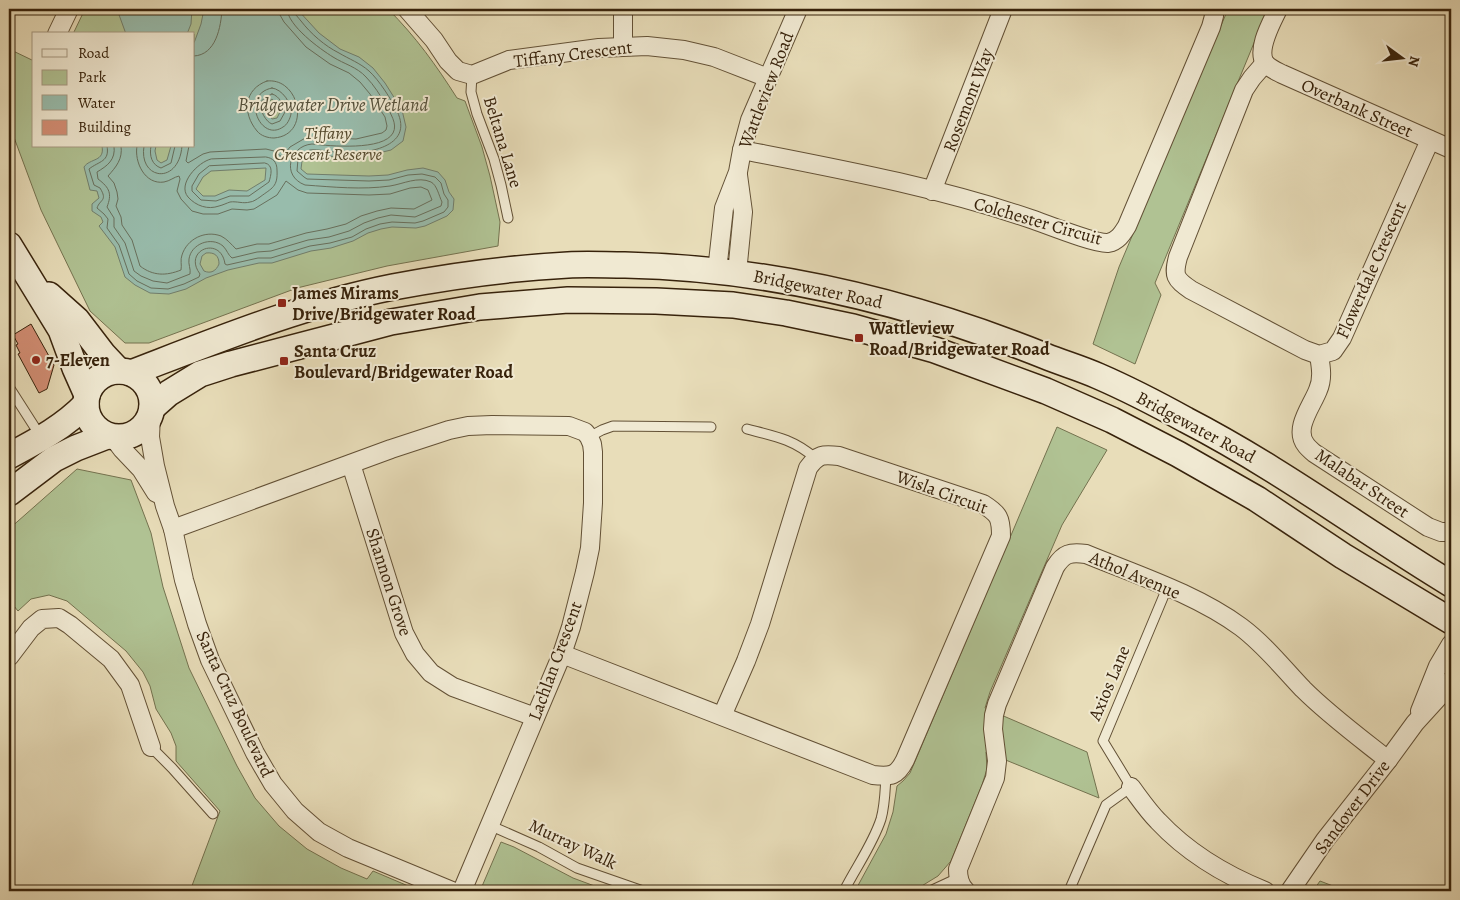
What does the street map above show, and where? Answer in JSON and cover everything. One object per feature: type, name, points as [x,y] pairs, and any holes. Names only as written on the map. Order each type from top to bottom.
[{"type":"street","points":[[59,32],[69,9]]},
{"type":"street","points":[[407,9],[434,40],[448,61],[458,71],[472,75]]},
{"type":"street","points":[[623,9],[623,46]]},
{"type":"street","name":"Wattleview Road","points":[[723,305],[727,272],[724,208],[738,172],[750,120],[798,9]]},
{"type":"street","name":"Rosemont Way","points":[[932,191],[1003,9]]},
{"type":"street","name":"Colchester Circuit","points":[[742,150],[855,172],[932,191],[1026,217],[1107,243],[1120,238],[1127,226],[1211,27],[1214,16],[1213,9]]},
{"type":"street","points":[[1265,63],[1262,52],[1263,46],[1278,9]]},
{"type":"street","name":"Tiffany Crescent","points":[[472,75],[509,60],[599,48],[647,46],[684,50],[714,57],[768,78]]},
{"type":"street","name":"Overbank Street","points":[[1265,63],[1282,74],[1451,150]]},
{"type":"street","name":"Flowerdale Crescent","points":[[1265,63],[1244,90],[1178,257],[1175,270],[1180,282],[1190,290],[1305,350],[1319,355],[1333,351],[1342,338],[1430,140]]},
{"type":"street","points":[[9,246],[28,277],[61,330],[86,399],[87,414],[91,423],[98,430],[110,436],[125,437],[136,433],[145,425],[152,412],[152,397],[148,387],[140,378],[125,372],[103,354],[77,320],[28,277]]},
{"type":"street","name":"Bridgewater Road","points":[[125,372],[306,309],[391,288],[480,273],[571,264],[658,266],[727,272],[826,287],[913,309],[995,336],[1125,388],[1253,456],[1451,584]]},
{"type":"street","name":"Bridgewater Road","points":[[152,412],[169,392],[200,374],[231,364],[391,322],[480,307],[568,300],[656,301],[723,305],[819,319],[935,350],[1112,420],[1178,454],[1257,499],[1344,556],[1451,621]]},
{"type":"street","name":"Malabar Street","points":[[1319,355],[1322,371],[1319,389],[1304,421],[1301,434],[1305,444],[1314,453],[1428,527],[1441,532],[1451,532]]},
{"type":"street","points":[[9,456],[59,428],[73,417],[86,399],[92,385],[99,378],[108,372],[125,372]]},
{"type":"street","name":"Santa Cruz Boulevard","points":[[152,412],[150,436],[164,506],[173,529],[184,580],[197,624],[210,660],[273,784],[295,811],[319,832],[348,848],[452,891]]},
{"type":"street","points":[[173,529],[424,437],[449,430],[468,426],[492,425],[569,426],[580,430],[589,437]]},
{"type":"street","points":[[9,493],[54,460],[76,448],[110,436]]},
{"type":"street","name":"Santa Cruz Boulevard","points":[[110,436],[141,469],[164,506]]},
{"type":"street","name":"Lachlan Crescent","points":[[462,891],[562,654],[579,601],[590,548],[593,503],[593,452],[589,437]]},
{"type":"street","name":"Wisla Circuit","points":[[815,458],[826,454],[839,456],[984,504],[994,512],[1001,524],[1001,536],[905,760],[900,770],[886,776]]},
{"type":"street","points":[[722,716],[760,624],[808,468],[815,458]]},
{"type":"street","name":"Shannon Grove","points":[[352,464],[404,633],[415,654],[431,673],[453,687],[535,717]]},
{"type":"street","name":"Athol Avenue","points":[[962,885],[958,869],[995,778],[997,761],[993,729],[997,704],[1055,567],[1061,558],[1067,554],[1076,552],[1086,554],[1205,605],[1241,627],[1276,658],[1304,690],[1340,722],[1388,760]]},
{"type":"street","points":[[9,656],[31,628],[42,619],[59,618],[111,658],[130,685],[151,746]]},
{"type":"street","name":"Sandover Drive","points":[[1415,723],[1438,666],[1451,644]]},
{"type":"street","points":[[562,654],[873,775],[886,776]]},
{"type":"street","name":"Sandover Drive","points":[[1290,891],[1325,840],[1415,723],[1445,690],[1451,680]]},
{"type":"street","points":[[1131,787],[1157,821],[1183,845],[1239,881],[1265,891]]},
{"type":"lane","name":"Beltana Lane","points":[[472,75],[471,92],[502,185],[508,218]]},
{"type":"lane","points":[[9,387],[42,438]]},
{"type":"lane","points":[[589,437],[613,426],[711,427]]},
{"type":"lane","points":[[747,429],[784,439],[804,448],[815,458]]},
{"type":"lane","name":"Axios Lane","points":[[1131,787],[1103,741],[1167,588]]},
{"type":"lane","points":[[151,746],[212,814]]},
{"type":"lane","points":[[844,891],[881,818],[885,799],[886,776]]},
{"type":"lane","points":[[1070,891],[1106,805],[1131,787]]},
{"type":"lane","name":"Murray Walk","points":[[489,825],[539,847],[577,868],[643,891]]},
{"type":"lane","points":[[930,891],[962,885]]},
{"type":"green space","name":"Tiffany Crescent Reserve","points":[[85,9],[388,9],[408,30],[457,98],[465,101],[482,147],[490,176],[500,222],[498,246],[387,266],[297,288],[149,343],[125,343],[90,311],[41,210],[9,124],[9,49],[32,60],[32,148],[195,148],[195,32],[74,32]]},
{"type":"green space","points":[[1228,9],[1268,9],[1155,283],[1161,295],[1135,364],[1093,344],[1119,267]]},
{"type":"green space","points":[[1057,427],[1107,450],[1062,525],[990,692],[985,708],[1087,752],[1099,798],[986,752],[987,769],[982,785],[951,861],[938,876],[920,887],[917,891],[855,891],[886,834],[893,812],[897,786],[910,773]]},
{"type":"green space","points":[[77,469],[131,480],[151,533],[163,587],[189,668],[237,766],[255,798],[279,826],[307,849],[341,868],[367,879],[373,871],[420,891],[190,891],[220,811],[176,761],[176,746],[171,733],[156,709],[150,686],[143,672],[126,651],[67,601],[49,595],[31,599],[18,611],[9,600],[9,529]]},
{"type":"green space","points":[[501,842],[573,878],[608,891],[480,891]]},
{"type":"green space","points":[[1320,881],[1346,891],[1313,891]]},
{"type":"water","points":[[119,9],[192,9],[191,24],[188,32],[125,32],[118,12]]},
{"type":"water","name":"Bridgewater Drive Wetland","points":[[204,9],[297,9],[319,33],[340,49],[359,57],[373,68],[402,110],[406,127],[403,141],[391,150],[358,158],[311,155],[302,161],[301,169],[307,174],[369,176],[388,175],[423,168],[438,172],[445,180],[449,192],[454,199],[453,210],[447,216],[425,226],[381,229],[331,248],[311,251],[272,263],[259,263],[228,270],[206,278],[186,289],[169,294],[150,293],[135,285],[125,277],[115,247],[99,226],[103,222],[101,217],[92,211],[92,204],[99,198],[97,191],[90,190],[84,167],[101,155],[102,148],[156,148],[157,160],[161,163],[167,160],[170,148],[195,148],[195,40]],"holes":[[[272,99],[280,112],[277,118],[272,119],[266,104]],[[266,168],[265,180],[247,191],[229,190],[215,196],[203,196],[196,189],[203,177],[211,171]],[[206,253],[212,253],[218,259],[219,264],[211,272],[204,271],[200,264],[202,256]]]},
{"type":"building","name":"7-Eleven","points":[[31,324],[54,365],[47,389],[39,393],[18,354],[20,353],[16,345],[18,344],[13,335]]},
{"type":"place","name":"James Mirams Drive/Bridgewater Road","points":[[282,303]]},
{"type":"place","name":"Wattleview Road/Bridgewater Road","points":[[859,338]]},
{"type":"place","name":"7-Eleven","points":[[36,360]]},
{"type":"place","name":"Santa Cruz Boulevard/Bridgewater Road","points":[[284,361]]}]
